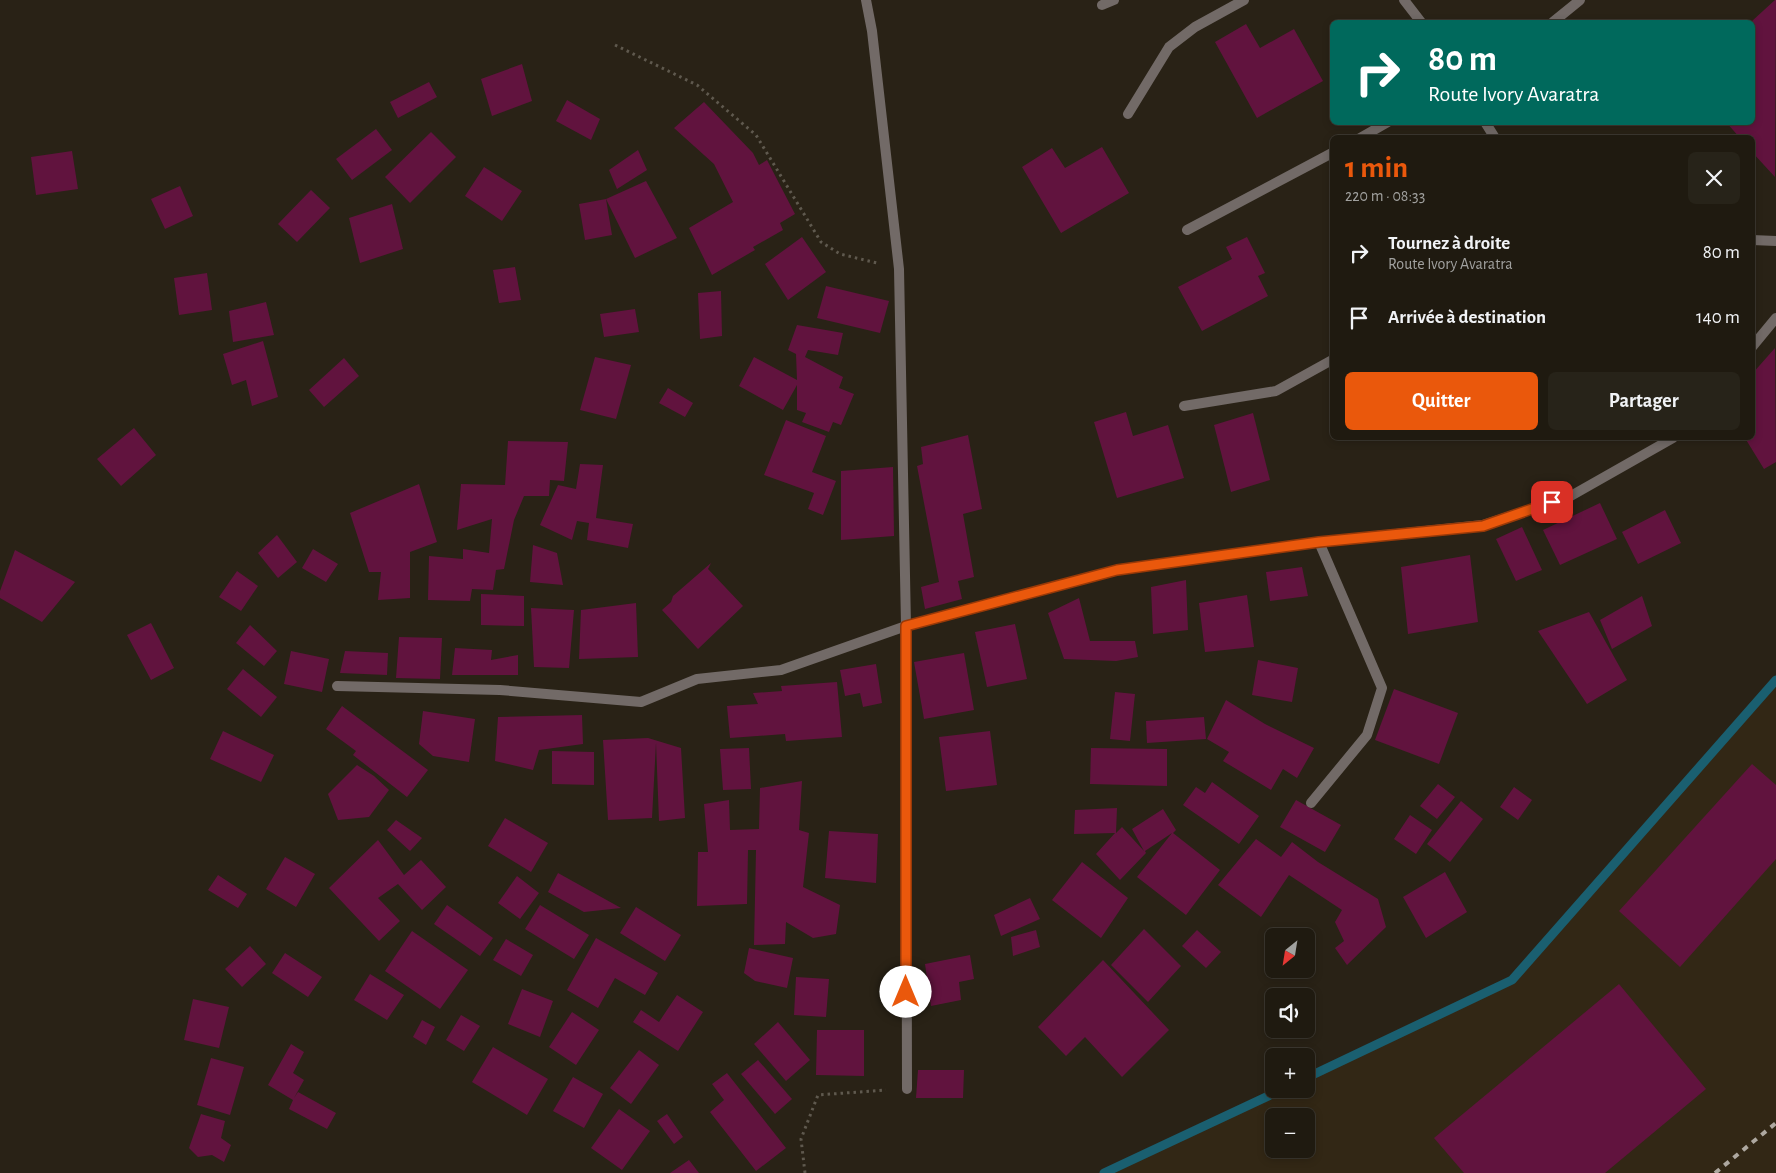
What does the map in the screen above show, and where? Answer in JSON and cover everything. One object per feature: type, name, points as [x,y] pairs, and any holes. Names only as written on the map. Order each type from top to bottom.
[{"type":"street","points":[[866,0],[873,40],[899,269],[906,626],[907,1089]]},
{"type":"street","points":[[1102,6],[1114,0]]},
{"type":"street","points":[[1128,114],[1169,47],[1196,27],[1244,0]]},
{"type":"street","points":[[1404,0],[1419,20]]},
{"type":"street","points":[[1555,20],[1580,0]]},
{"type":"street","points":[[1365,135],[1383,125]]},
{"type":"street","points":[[1187,230],[1330,154]]},
{"type":"street","points":[[1755,240],[1776,241]]},
{"type":"street","points":[[1755,343],[1776,318]]},
{"type":"street","points":[[1184,406],[1276,391],[1330,361]]},
{"type":"street","points":[[337,686],[500,690],[641,702],[697,680],[781,670],[906,626],[1117,570],[1319,542],[1483,526],[1569,497],[1669,440]]},
{"type":"street","points":[[1311,803],[1367,735],[1382,688],[1319,542]]},
{"type":"path","points":[[615,45],[697,86],[756,135],[821,242],[840,254],[899,269]]},
{"type":"path","points":[[805,1173],[801,1139],[818,1094],[907,1089]]},
{"type":"shaded area","points":[[1776,680],[1776,1173],[1103,1173],[1265,1097],[1315,1098],[1315,1073],[1514,978]]},
{"type":"building","points":[[1776,0],[1775,177],[1755,155],[1755,135],[1737,135],[1729,125],[1755,125],[1755,20],[1753,20]]},
{"type":"building","points":[[1246,24],[1260,48],[1294,29],[1323,81],[1257,118],[1215,42]]},
{"type":"building","points":[[522,64],[532,101],[492,116],[481,79]]},
{"type":"building","points":[[429,82],[437,97],[398,118],[390,102]]},
{"type":"building","points":[[567,100],[600,119],[591,140],[556,121]]},
{"type":"building","points":[[704,102],[753,153],[759,165],[767,160],[795,214],[780,223],[783,230],[753,247],[755,250],[712,275],[689,228],[733,202],[714,164],[674,128]]},
{"type":"building","points":[[376,129],[392,150],[352,180],[336,159]]},
{"type":"building","points":[[431,132],[456,157],[410,203],[385,177]]},
{"type":"building","points":[[1102,147],[1129,193],[1061,233],[1022,167],[1052,148],[1065,168]]},
{"type":"building","points":[[638,150],[647,170],[617,189],[609,170]]},
{"type":"building","points":[[72,151],[78,189],[36,195],[31,157]]},
{"type":"building","points":[[484,167],[522,191],[502,221],[465,196]]},
{"type":"building","points":[[646,181],[677,238],[635,258],[606,199]]},
{"type":"building","points":[[180,186],[193,216],[165,229],[151,199]]},
{"type":"building","points":[[311,190],[330,208],[297,242],[278,224]]},
{"type":"building","points":[[606,199],[612,235],[585,240],[579,204]]},
{"type":"building","points":[[392,204],[403,249],[360,263],[349,218]]},
{"type":"building","points":[[802,237],[826,272],[788,300],[765,264]]},
{"type":"building","points":[[1247,237],[1265,273],[1258,276],[1268,296],[1202,331],[1178,287],[1232,259],[1226,247]]},
{"type":"building","points":[[515,267],[521,300],[499,303],[493,270]]},
{"type":"building","points":[[207,273],[212,310],[179,315],[174,278]]},
{"type":"building","points":[[826,286],[889,301],[880,333],[817,318]]},
{"type":"building","points":[[721,291],[722,336],[700,339],[698,293]]},
{"type":"building","points":[[266,302],[274,335],[233,342],[229,311]]},
{"type":"building","points":[[635,309],[639,332],[604,337],[600,314]]},
{"type":"building","points":[[797,325],[843,333],[838,355],[808,350],[805,357],[843,377],[839,388],[854,394],[841,425],[833,422],[829,432],[802,422],[806,413],[797,410],[797,385],[783,410],[739,386],[754,357],[797,380],[796,354],[788,350]]},
{"type":"building","points":[[263,341],[278,397],[252,406],[246,380],[232,385],[223,354]]},
{"type":"building","points":[[1775,348],[1776,462],[1764,469],[1746,440],[1755,440],[1755,371]]},
{"type":"building","points":[[595,357],[631,365],[616,419],[580,410]]},
{"type":"building","points":[[344,358],[359,376],[324,407],[309,390]]},
{"type":"building","points":[[668,388],[693,403],[685,417],[659,403]]},
{"type":"building","points":[[1126,412],[1133,436],[1168,425],[1184,478],[1117,498],[1094,422]]},
{"type":"building","points":[[1253,413],[1270,480],[1231,492],[1214,425]]},
{"type":"building","points":[[786,420],[826,436],[812,472],[836,481],[823,515],[808,509],[814,493],[764,475]]},
{"type":"building","points":[[134,428],[156,455],[121,486],[97,459]]},
{"type":"building","points":[[968,435],[982,509],[963,514],[974,577],[958,581],[962,599],[925,609],[921,587],[939,582],[917,466],[923,464],[921,447]]},
{"type":"building","points":[[508,441],[568,442],[564,481],[550,480],[549,496],[524,496],[514,520],[504,569],[496,570],[493,590],[472,589],[470,601],[428,600],[429,556],[463,559],[463,549],[489,553],[492,519],[457,530],[461,484],[505,485]]},
{"type":"building","points":[[580,464],[603,465],[596,518],[633,524],[628,548],[587,540],[589,523],[577,521],[572,540],[540,525],[558,485],[576,489]]},
{"type":"building","points":[[893,467],[894,536],[841,540],[841,471]]},
{"type":"building","points":[[419,484],[437,542],[410,552],[410,598],[378,600],[381,572],[369,572],[350,513]]},
{"type":"building","points":[[1600,503],[1617,539],[1560,565],[1543,530]]},
{"type":"building","points":[[1665,510],[1681,543],[1638,564],[1622,532]]},
{"type":"building","points":[[1522,527],[1542,570],[1516,581],[1496,539]]},
{"type":"building","points":[[277,535],[297,562],[278,578],[258,553]]},
{"type":"building","points":[[533,545],[557,553],[563,585],[530,582]]},
{"type":"building","points":[[313,549],[338,564],[326,582],[302,568]]},
{"type":"building","points":[[15,550],[75,582],[42,622],[0,598],[0,591]]},
{"type":"building","points":[[1470,555],[1478,622],[1408,634],[1401,567]]},
{"type":"building","points":[[711,563],[708,569],[743,606],[698,649],[662,610],[671,602],[673,596]]},
{"type":"building","points":[[1302,567],[1308,596],[1270,601],[1266,572]]},
{"type":"building","points":[[237,571],[258,586],[241,611],[219,597]]},
{"type":"building","points":[[1186,580],[1188,630],[1153,634],[1151,587]]},
{"type":"building","points":[[481,594],[524,596],[524,626],[481,625]]},
{"type":"building","points":[[1247,595],[1254,647],[1205,652],[1199,603]]},
{"type":"building","points":[[1642,596],[1652,626],[1612,649],[1600,620]]},
{"type":"building","points":[[1079,598],[1090,641],[1135,641],[1138,657],[1116,661],[1064,659],[1048,613]]},
{"type":"building","points":[[636,603],[638,657],[579,659],[581,610]]},
{"type":"building","points":[[531,608],[574,610],[569,668],[534,667]]},
{"type":"building","points":[[1589,612],[1627,680],[1587,704],[1538,631]]},
{"type":"building","points":[[151,623],[174,668],[151,680],[127,635]]},
{"type":"building","points":[[1015,624],[1027,679],[987,687],[975,632]]},
{"type":"building","points":[[250,625],[277,651],[264,666],[236,643]]},
{"type":"building","points":[[399,637],[442,638],[440,679],[396,678]]},
{"type":"building","points":[[455,648],[492,650],[491,660],[518,655],[518,675],[452,675]]},
{"type":"building","points":[[291,651],[329,659],[322,692],[284,684]]},
{"type":"building","points":[[345,651],[388,653],[387,675],[340,673]]},
{"type":"building","points":[[964,653],[974,710],[924,719],[914,662]]},
{"type":"building","points":[[1258,660],[1298,668],[1292,702],[1252,695]]},
{"type":"building","points":[[876,664],[882,703],[863,707],[860,693],[845,696],[840,670]]},
{"type":"building","points":[[243,669],[277,697],[261,717],[227,689]]},
{"type":"building","points":[[837,682],[842,737],[786,741],[785,734],[730,738],[727,706],[758,704],[753,693],[782,691],[781,686]]},
{"type":"building","points":[[1394,689],[1458,713],[1439,764],[1375,740]]},
{"type":"building","points":[[1115,692],[1135,694],[1130,741],[1110,739]]},
{"type":"building","points":[[1226,700],[1265,724],[1314,748],[1297,778],[1283,769],[1271,790],[1223,761],[1229,752],[1207,739]]},
{"type":"building","points":[[342,706],[428,770],[407,797],[353,755],[356,751],[326,729]]},
{"type":"building","points":[[423,711],[475,719],[469,762],[433,756],[419,744]]},
{"type":"building","points":[[582,715],[583,744],[539,750],[533,770],[495,761],[498,717]]},
{"type":"building","points":[[1204,717],[1206,739],[1147,743],[1146,721]]},
{"type":"building","points":[[223,731],[274,755],[261,782],[210,759]]},
{"type":"building","points":[[990,731],[997,785],[946,791],[939,737]]},
{"type":"building","points":[[648,738],[681,748],[685,818],[659,821],[656,743],[652,818],[608,820],[603,740]]},
{"type":"building","points":[[749,748],[751,789],[723,790],[720,749]]},
{"type":"building","points":[[1091,748],[1167,749],[1167,786],[1090,784]]},
{"type":"building","points":[[552,751],[594,752],[594,785],[552,784]]},
{"type":"building","points":[[1752,764],[1776,785],[1776,859],[1680,967],[1619,911]]},
{"type":"building","points":[[357,765],[374,776],[389,790],[369,817],[338,820],[328,794]]},
{"type":"building","points":[[802,781],[799,830],[809,833],[803,887],[840,905],[836,934],[813,938],[786,922],[785,944],[754,945],[756,850],[748,850],[747,904],[697,906],[698,852],[708,852],[704,804],[729,800],[730,830],[759,829],[760,788]]},
{"type":"building","points":[[1212,782],[1259,816],[1239,844],[1183,805],[1196,787],[1205,793]]},
{"type":"building","points":[[1438,784],[1455,797],[1437,819],[1420,806]]},
{"type":"building","points":[[1514,787],[1532,800],[1518,820],[1500,807]]},
{"type":"building","points":[[1296,800],[1341,825],[1325,852],[1280,827]]},
{"type":"building","points":[[1461,801],[1483,819],[1450,862],[1427,844]]},
{"type":"building","points":[[1117,808],[1116,833],[1122,827],[1144,851],[1132,829],[1163,809],[1176,830],[1173,833],[1220,870],[1186,915],[1137,877],[1172,833],[1145,851],[1146,853],[1120,880],[1096,854],[1115,833],[1074,834],[1075,810]]},
{"type":"building","points":[[1410,815],[1432,830],[1416,854],[1394,839]]},
{"type":"building","points":[[505,818],[548,843],[531,872],[488,846]]},
{"type":"building","points":[[396,820],[422,838],[410,851],[387,830]]},
{"type":"building","points":[[829,831],[878,834],[876,883],[825,878]]},
{"type":"building","points":[[1256,839],[1281,857],[1292,842],[1318,862],[1378,899],[1386,927],[1347,965],[1335,948],[1344,941],[1335,922],[1342,910],[1289,875],[1261,917],[1218,885]]},
{"type":"building","points":[[378,840],[404,875],[421,860],[446,887],[422,910],[398,884],[378,898],[400,921],[379,941],[329,888]]},
{"type":"building","points":[[285,857],[315,874],[296,907],[266,889]]},
{"type":"building","points":[[1082,862],[1128,898],[1101,938],[1052,900]]},
{"type":"building","points":[[1445,872],[1467,912],[1426,938],[1403,897]]},
{"type":"building","points":[[558,873],[621,908],[584,912],[548,892]]},
{"type":"building","points":[[218,875],[247,894],[238,908],[208,890]]},
{"type":"building","points":[[517,876],[539,893],[520,919],[498,903]]},
{"type":"building","points":[[1030,898],[1040,919],[1001,936],[994,915]]},
{"type":"building","points":[[447,905],[493,938],[480,956],[434,924]]},
{"type":"building","points":[[540,905],[589,935],[574,959],[525,929]]},
{"type":"building","points":[[636,907],[681,935],[665,961],[620,933]]},
{"type":"building","points":[[1144,929],[1181,966],[1148,1002],[1111,965]]},
{"type":"building","points":[[1036,930],[1040,947],[1013,956],[1011,937]]},
{"type":"building","points":[[1197,930],[1221,952],[1206,968],[1182,946]]},
{"type":"building","points":[[412,931],[468,970],[440,1009],[385,971]]},
{"type":"building","points":[[596,938],[658,973],[645,995],[615,978],[598,1008],[567,990]]},
{"type":"building","points":[[506,939],[533,955],[521,976],[493,960]]},
{"type":"building","points":[[250,946],[266,964],[242,987],[225,969]]},
{"type":"building","points":[[749,948],[793,958],[787,988],[755,981],[744,973]]},
{"type":"building","points":[[285,953],[322,977],[308,997],[272,973]]},
{"type":"building","points":[[970,955],[974,979],[959,982],[961,1000],[931,1006],[925,964]]},
{"type":"building","points":[[1103,960],[1169,1030],[1122,1077],[1085,1037],[1066,1056],[1038,1027]]},
{"type":"building","points":[[370,974],[404,995],[387,1020],[354,1000]]},
{"type":"building","points":[[796,977],[829,979],[826,1017],[794,1015]]},
{"type":"building","points":[[1619,984],[1706,1089],[1605,1173],[1464,1173],[1434,1138]]},
{"type":"building","points":[[522,989],[553,1001],[540,1037],[508,1024]]},
{"type":"building","points":[[677,995],[703,1012],[678,1051],[633,1022],[641,1010],[659,1022]]},
{"type":"building","points":[[193,999],[229,1007],[219,1048],[184,1040]]},
{"type":"building","points":[[572,1012],[599,1030],[576,1065],[549,1047]]},
{"type":"building","points":[[461,1015],[480,1026],[464,1051],[446,1040]]},
{"type":"building","points":[[422,1020],[435,1027],[426,1045],[413,1037]]},
{"type":"building","points":[[778,1022],[810,1060],[786,1081],[754,1044]]},
{"type":"building","points":[[817,1030],[864,1030],[864,1076],[816,1075]]},
{"type":"building","points":[[291,1044],[304,1052],[293,1073],[304,1080],[294,1098],[298,1092],[336,1113],[327,1129],[289,1109],[293,1100],[268,1085]]},
{"type":"building","points":[[493,1047],[548,1079],[527,1115],[472,1082]]},
{"type":"building","points":[[639,1050],[659,1065],[631,1104],[610,1088]]},
{"type":"building","points":[[211,1058],[244,1067],[230,1115],[197,1105]]},
{"type":"building","points":[[758,1060],[792,1099],[775,1114],[741,1074]]},
{"type":"building","points":[[918,1070],[964,1070],[963,1098],[916,1098]]},
{"type":"building","points":[[727,1073],[786,1148],[756,1171],[710,1112],[724,1100],[712,1084]]},
{"type":"building","points":[[573,1077],[603,1094],[584,1128],[553,1111]]},
{"type":"building","points":[[619,1109],[650,1131],[622,1170],[591,1148]]},
{"type":"building","points":[[201,1114],[225,1121],[221,1138],[231,1145],[224,1162],[212,1155],[198,1157],[189,1148]]},
{"type":"building","points":[[667,1114],[683,1137],[674,1144],[657,1121]]},
{"type":"building","points":[[689,1160],[699,1173],[670,1173]]},
{"type":"waterway","points":[[1315,1074],[1512,980],[1776,680]]},
{"type":"waterway","points":[[1104,1173],[1265,1097]]},
{"type":"railway","points":[[1715,1173],[1776,1123]]},
{"type":"route","points":[[906,992],[906,626],[1117,570],[1319,542],[1483,526],[1552,502]]}]
